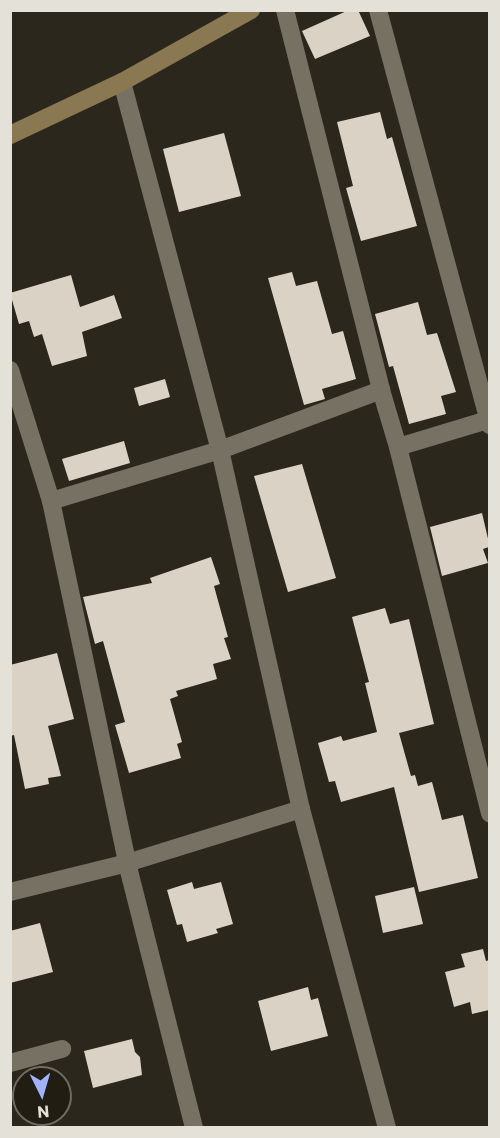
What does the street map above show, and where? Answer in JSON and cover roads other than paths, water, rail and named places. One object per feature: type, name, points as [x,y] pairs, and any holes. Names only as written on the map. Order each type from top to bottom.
[{"type":"street","points":[[10,135],[122,82],[251,10]]},
{"type":"street","points":[[285,10],[381,390],[398,447],[489,814]]},
{"type":"street","points":[[378,10],[489,422],[398,447]]},
{"type":"street","points":[[122,82],[220,450],[301,809],[387,1128]]},
{"type":"street","points":[[10,370],[51,501],[127,863],[194,1128]]},
{"type":"street","points":[[51,501],[220,450],[381,390]]},
{"type":"street","points":[[10,892],[127,863],[301,809]]},
{"type":"street","points":[[10,1063],[62,1049]]}]
